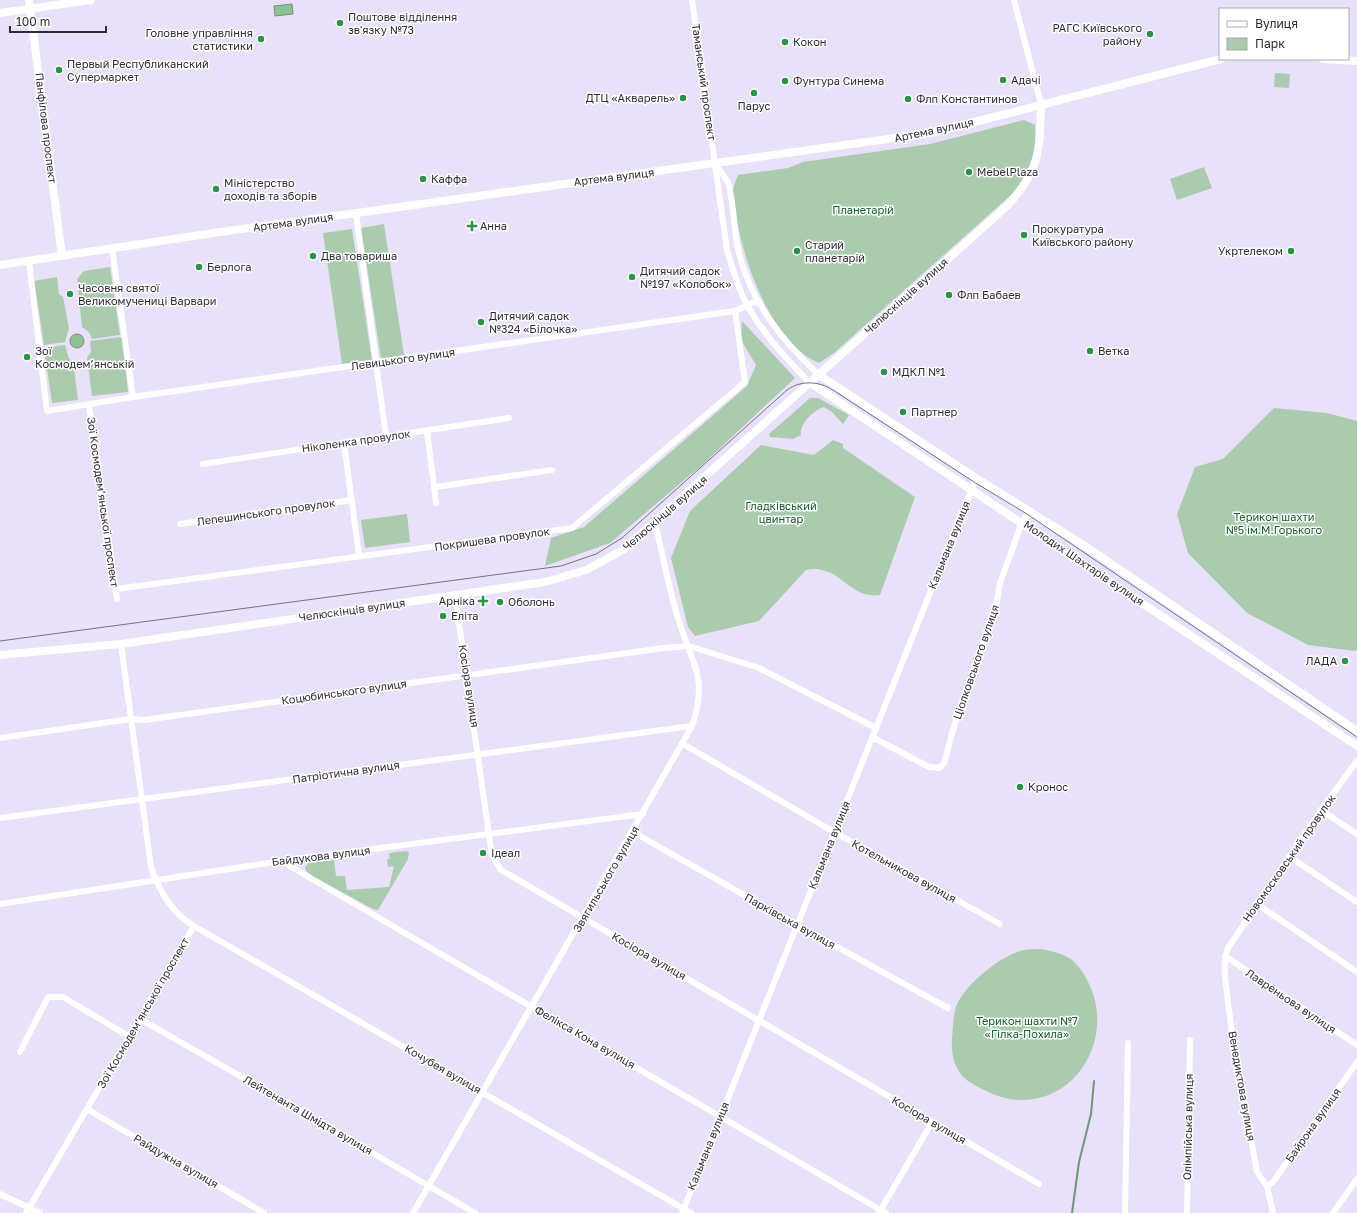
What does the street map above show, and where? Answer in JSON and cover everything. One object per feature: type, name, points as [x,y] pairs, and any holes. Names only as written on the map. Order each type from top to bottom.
[{"type":"main road","name":"Панфілова проспект","points":[[29,0],[62,256]]},
{"type":"main road","points":[[0,13],[91,0]]},
{"type":"main road","name":"Артема вулиця","points":[[0,265],[234,230],[931,133],[1219,60]]},
{"type":"main road","points":[[1340,60],[1357,61]]},
{"type":"main road","name":"Челюскінців вулиця","points":[[0,655],[121,644],[545,582],[586,570],[624,550],[1019,194],[1032,173],[1038,156],[1041,104]]},
{"type":"main road","name":"Молодих Шахтарів вулиця","points":[[818,375],[976,478],[1030,510],[1357,731]]},
{"type":"main road","name":"Молодих Шахтарів вулиця","points":[[809,382],[971,490],[1022,522],[1357,746]]},
{"type":"street","name":"Таманський проспект","points":[[692,0],[727,250],[734,274],[748,305],[772,342],[809,382]]},
{"type":"street","points":[[1014,0],[1041,104]]},
{"type":"street","name":"Таманський проспект","points":[[715,164],[728,184],[737,245],[745,274],[757,301],[787,343],[818,375]]},
{"type":"street","points":[[356,214],[386,436]]},
{"type":"street","points":[[112,249],[133,397]]},
{"type":"street","name":"Левицького вулиця","points":[[29,261],[48,411],[133,397],[376,364],[735,311],[757,301]]},
{"type":"street","name":"Покришева провулок","points":[[116,589],[572,528],[745,382],[735,311]]},
{"type":"street","name":"Зої Космодем’янської проспект","points":[[89,404],[117,599]]},
{"type":"street","name":"Ніколенка провулок","points":[[203,464],[509,418]]},
{"type":"street","points":[[427,431],[436,503]]},
{"type":"street","points":[[344,443],[359,556]]},
{"type":"street","points":[[434,487],[552,470]]},
{"type":"street","name":"Кальмана вулиця","points":[[682,1211],[976,478]]},
{"type":"street","name":"Лепешинського провулок","points":[[180,524],[352,500]]},
{"type":"street","name":"Ціолковського вулиця","points":[[872,737],[929,767],[940,768],[944,763],[957,716],[995,613],[1000,583],[1022,522],[1030,510]]},
{"type":"street","name":"Звягильського вулиця","points":[[413,1213],[633,832],[692,726],[699,697],[698,677],[689,646],[678,618],[655,523]]},
{"type":"street","name":"Косіора вулиця","points":[[456,595],[492,856],[501,870],[1039,1184]]},
{"type":"street","name":"Зої Космодем’янської проспект","points":[[26,1213],[194,926],[182,919],[177,914],[156,882],[151,866],[121,644]]},
{"type":"street","points":[[689,646],[759,668],[876,728]]},
{"type":"street","name":"Коцюбинського вулиця","points":[[0,738],[131,719],[144,720],[664,648],[689,646]]},
{"type":"street","name":"Патріотична вулиця","points":[[0,818],[692,726]]},
{"type":"street","name":"Котельникова вулиця","points":[[683,744],[834,832],[1000,924]]},
{"type":"street","name":"Новомосковський провулок","points":[[1225,956],[1228,948],[1257,904],[1321,810],[1357,761]]},
{"type":"street","points":[[1321,810],[1357,834]]},
{"type":"street","name":"Байдукова вулиця","points":[[0,904],[156,882],[288,860],[422,844],[489,833],[643,814]]},
{"type":"street","name":"Парківська вулиця","points":[[633,832],[948,1008]]},
{"type":"street","points":[[1290,857],[1357,902]]},
{"type":"street","name":"Фелікса Кона вулиця","points":[[288,860],[288,865],[882,1212]]},
{"type":"street","points":[[1257,904],[1357,972]]},
{"type":"street","name":"Кочубея вулиця","points":[[194,926],[483,1092],[682,1211],[691,1213]]},
{"type":"street","name":"Лавреньова вулиця","points":[[1225,956],[1357,1045]]},
{"type":"street","name":"Венедиктова вулиця","points":[[1225,956],[1225,972],[1232,1031],[1257,1172],[1267,1186],[1272,1213]]},
{"type":"street","points":[[20,1052],[48,997],[63,998],[130,1037]]},
{"type":"street","name":"Лейтенанта Шмідта вулиця","points":[[140,1020],[475,1213]]},
{"type":"street","name":"Олімпійська вулиця","points":[[1187,1213],[1190,1040]]},
{"type":"street","points":[[1125,1213],[1128,1043]]},
{"type":"street","name":"Байрона вулиця","points":[[1267,1186],[1273,1182],[1357,1062]]},
{"type":"street","name":"Райдужна вулиця","points":[[87,1109],[264,1213]]},
{"type":"street","points":[[882,1212],[932,1122]]},
{"type":"street","points":[[1333,1213],[1357,1179]]},
{"type":"street","points":[[0,1194],[40,1213]]},
{"type":"green space","points":[[1275,73],[1290,74],[1289,88],[1274,87]]},
{"type":"green space","name":"Планетарій","points":[[1024,120],[1035,125],[1034,154],[1029,170],[1012,194],[834,353],[819,363],[802,353],[787,338],[774,320],[762,299],[745,255],[733,196],[733,188],[738,175],[788,168],[803,162],[930,144]]},
{"type":"green space","points":[[1204,167],[1212,188],[1177,200],[1170,179]]},
{"type":"green space","points":[[384,224],[404,355],[381,359],[361,228]]},
{"type":"green space","points":[[352,229],[372,360],[342,364],[323,233]]},
{"type":"green space","points":[[110,267],[120,335],[92,339],[89,332],[82,327],[77,279],[84,271]]},
{"type":"green space","points":[[57,277],[59,294],[63,297],[69,328],[65,342],[44,345],[34,281]]},
{"type":"green space","points":[[742,321],[795,378],[702,465],[610,543],[545,566],[551,538],[584,527],[747,386],[756,365],[741,340]]},
{"type":"green space","points":[[122,337],[128,392],[92,396],[87,358],[91,352],[90,341]]},
{"type":"green space","points":[[65,345],[69,359],[73,361],[78,400],[52,403],[44,348]]},
{"type":"green space","points":[[810,398],[818,398],[849,415],[843,424],[832,412],[824,407],[816,411],[808,418],[802,426],[801,435],[793,439],[770,437],[769,434]]},
{"type":"green space","name":"Терикон шахти №5 ім.М.Горького","points":[[1274,408],[1327,413],[1357,421],[1357,650],[1355,651],[1308,645],[1247,613],[1188,553],[1177,514],[1195,467],[1223,459]]},
{"type":"green space","name":"Гладківський цвинтар","points":[[833,440],[843,444],[843,448],[915,497],[880,595],[869,595],[860,592],[836,576],[827,572],[818,569],[806,570],[759,621],[695,636],[688,627],[671,558],[690,511],[761,445],[814,455]]},
{"type":"green space","points":[[407,514],[410,542],[365,548],[361,520]]},
{"type":"green space","points":[[409,852],[408,859],[378,910],[373,909],[314,877],[306,871],[305,868],[308,863],[334,860],[336,876],[345,876],[347,890],[389,887],[394,866],[388,867],[387,859],[390,859],[389,853]]},
{"type":"green space","name":"Терикон шахти №7 «Гілка-Похила»","points":[[1041,949],[1059,953],[1069,958],[1077,965],[1084,975],[1095,1001],[1097,1021],[1095,1040],[1088,1059],[1077,1075],[1063,1088],[1045,1096],[1024,1100],[1004,1098],[973,1084],[958,1070],[952,1052],[953,1021],[955,1011],[958,1002],[971,985],[999,961],[1017,952]]},
{"type":"shaded area","points":[[292,4],[293,14],[275,16],[274,6]]},
{"type":"shaded area","points":[[77,334],[82,336],[84,341],[82,346],[77,348],[72,346],[70,341],[72,336]]},
{"type":"waterway","points":[[1072,1213],[1079,1162],[1091,1114],[1094,1081]]},
{"type":"tram line","points":[[0,641],[561,566],[596,554],[622,538],[787,390],[804,383],[816,383],[833,390],[974,482],[1027,514],[1357,737]]},
{"type":"place","name":"Поштове відділення зв'язку №73","points":[[340,23]]},
{"type":"place","name":"РАГС Київського району","points":[[1150,34]]},
{"type":"place","name":"Головне управління статистики","points":[[261,39]]},
{"type":"place","name":"Кокон","points":[[785,42]]},
{"type":"place","name":"Первый Республиканский Супермаркет","points":[[59,70]]},
{"type":"place","name":"Адачі","points":[[1003,80]]},
{"type":"place","name":"Фунтура Синема","points":[[785,81]]},
{"type":"place","name":"Парус","points":[[754,93]]},
{"type":"place","name":"ДТЦ «Акварель»","points":[[683,98]]},
{"type":"place","name":"Флп Константинов","points":[[908,99]]},
{"type":"place","name":"MebelPlaza","points":[[969,172]]},
{"type":"place","name":"Каффа","points":[[423,179]]},
{"type":"place","name":"Міністерство доходів та зборів","points":[[216,189]]},
{"type":"place","name":"Анна","points":[[472,226]]},
{"type":"place","name":"Прокуратура Київського району","points":[[1024,235]]},
{"type":"place","name":"Старий планетарій","points":[[797,251]]},
{"type":"place","name":"Укртелеком","points":[[1291,251]]},
{"type":"place","name":"Два товариша","points":[[313,256]]},
{"type":"place","name":"Берлога","points":[[199,267]]},
{"type":"place","name":"Дитячий садок №197 «Колобок»","points":[[632,277]]},
{"type":"place","name":"Часовня святої Великомучениці Варвари","points":[[70,294]]},
{"type":"place","name":"Флп Бабаев","points":[[949,295]]},
{"type":"place","name":"Дитячий садок №324 «Білочка»","points":[[481,322]]},
{"type":"place","name":"Ветка","points":[[1090,351]]},
{"type":"place","name":"Зої Космодем’янській","points":[[27,357]]},
{"type":"place","name":"МДКЛ №1","points":[[884,372]]},
{"type":"place","name":"Партнер","points":[[903,412]]},
{"type":"place","name":"Арніка","points":[[483,601]]},
{"type":"place","name":"Оболонь","points":[[500,602]]},
{"type":"place","name":"Еліта","points":[[443,616]]},
{"type":"place","name":"ЛАДА","points":[[1345,661]]},
{"type":"place","name":"Кронос","points":[[1020,787]]},
{"type":"place","name":"Ідеал","points":[[483,853]]}]
